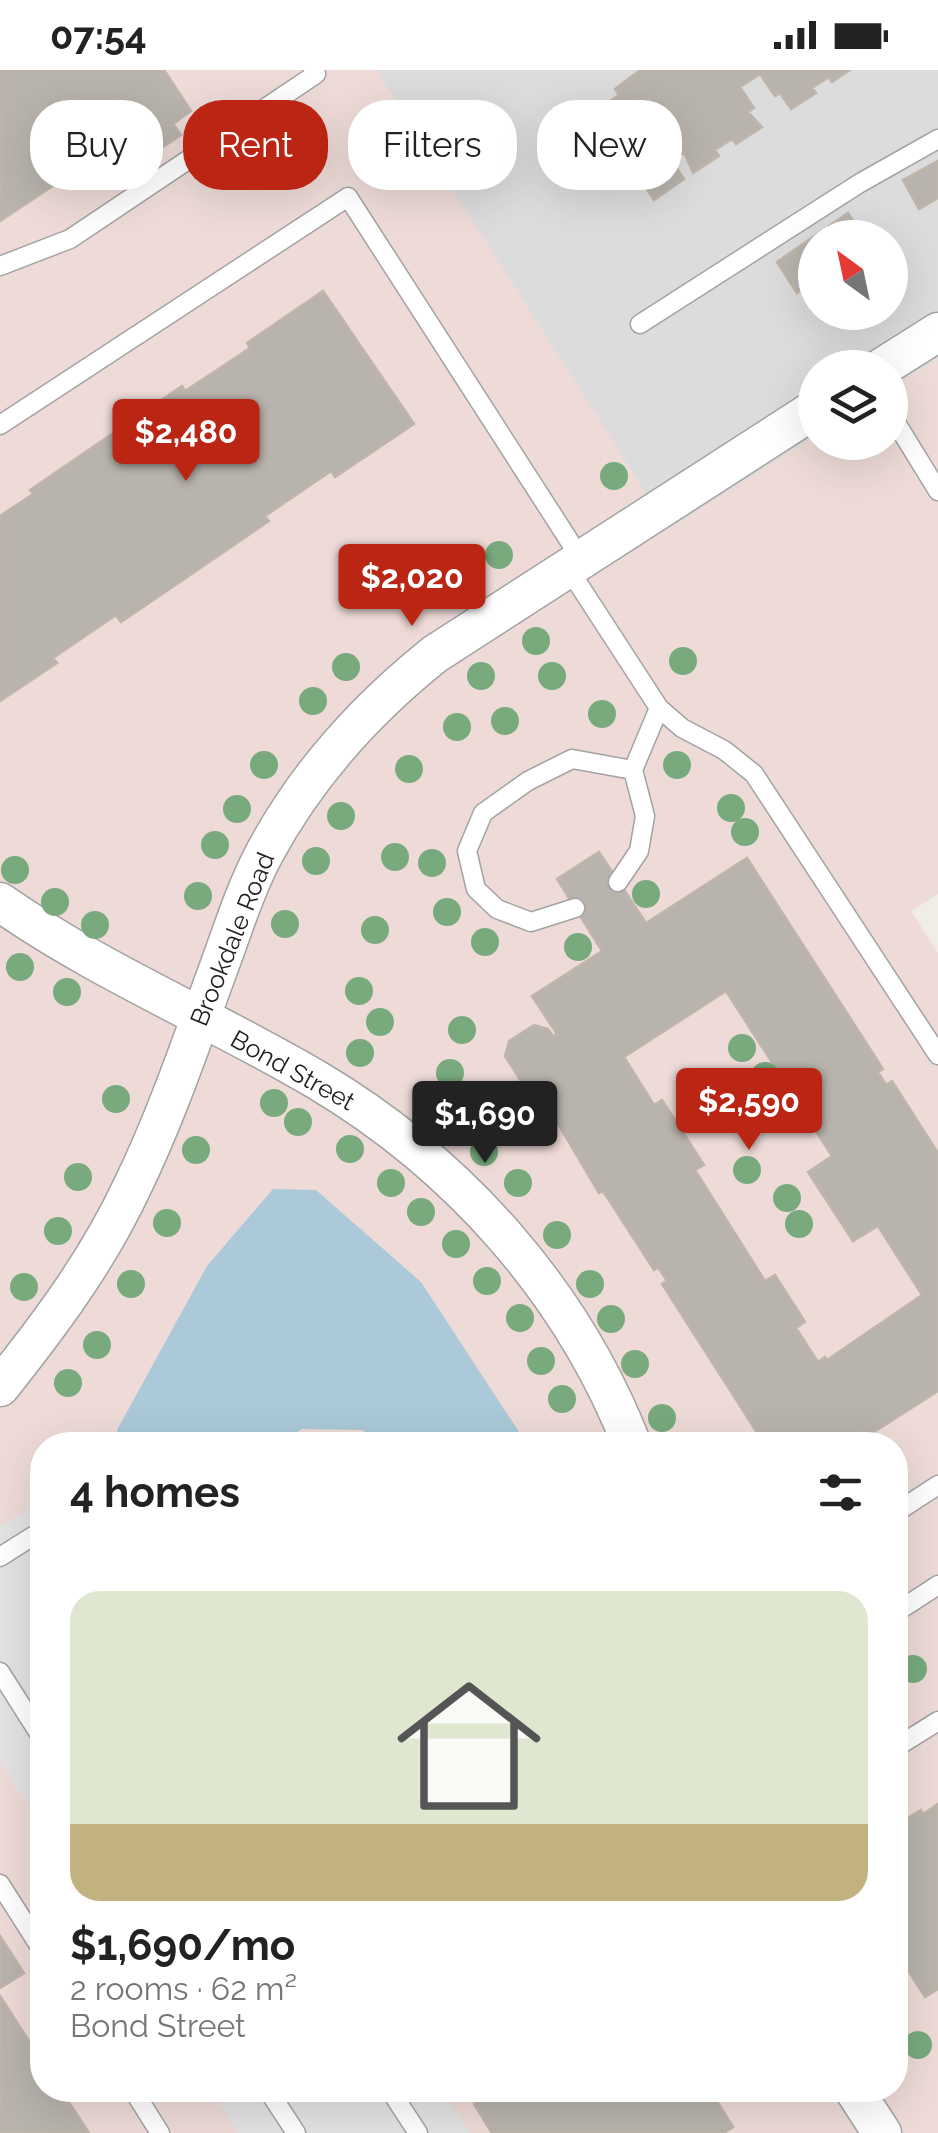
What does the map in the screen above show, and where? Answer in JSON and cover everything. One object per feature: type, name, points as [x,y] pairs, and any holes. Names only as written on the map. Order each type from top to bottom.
[{"type":"street","points":[[908,351],[938,332]]},
{"type":"street","name":"Brookdale Road","points":[[0,1387],[58,1313],[116,1221],[160,1124],[264,855],[289,811],[354,726],[435,654],[798,421]]},
{"type":"street","name":"Bond Street","points":[[0,902],[79,954],[356,1104],[424,1155],[508,1238],[568,1320],[602,1378],[626,1432]]},
{"type":"street","points":[[861,2102],[878,2132]]},
{"type":"lane","points":[[0,266],[70,240],[316,74],[313,70]]},
{"type":"lane","points":[[640,324],[860,183],[938,139]]},
{"type":"lane","points":[[0,425],[348,198],[574,563],[658,708],[754,774],[938,1055]]},
{"type":"lane","points":[[908,442],[938,491]]},
{"type":"lane","points":[[618,882],[639,851],[645,816],[633,770],[658,708]]},
{"type":"lane","points":[[575,908],[531,922],[497,909],[476,889],[466,851],[483,813],[528,781],[572,759],[633,770]]},
{"type":"lane","points":[[908,1505],[938,1485]]},
{"type":"lane","points":[[0,1557],[30,1538]]},
{"type":"lane","points":[[908,1604],[938,1584]]},
{"type":"lane","points":[[0,1672],[30,1719]]},
{"type":"lane","points":[[908,1740],[938,1721]]},
{"type":"lane","points":[[0,1884],[30,1931]]},
{"type":"lane","points":[[141,2102],[160,2133]]},
{"type":"lane","points":[[276,2102],[296,2133]]},
{"type":"lane","points":[[398,2102],[418,2133]]},
{"type":"shaded area","points":[[0,70],[376,70],[395,100],[348,100],[348,190],[453,190],[669,529],[798,447],[798,460],[908,460],[908,377],[938,358],[938,894],[911,911],[938,953],[938,2133],[0,2133]]},
{"type":"shaded area","points":[[376,70],[938,70],[938,358],[908,377],[908,350],[798,350],[798,447],[669,530],[452,190],[517,190],[517,100],[395,100]]},
{"type":"shaded area","points":[[30,1508],[30,1809],[0,1761],[0,1527]]},
{"type":"shaded area","points":[[219,2102],[450,2102],[470,2133],[238,2133]]},
{"type":"water","points":[[273,1189],[316,1190],[421,1282],[519,1432],[302,1429],[117,1432],[207,1266]]},
{"type":"building","points":[[0,70],[164,70],[184,100],[183,117],[173,124],[181,135],[163,147],[163,100],[30,100],[30,190],[47,190],[0,221]]},
{"type":"building","points":[[640,70],[850,70],[832,82],[829,77],[812,88],[816,93],[791,109],[780,93],[775,96],[760,74],[740,87],[754,108],[748,112],[762,127],[736,144],[732,139],[715,150],[719,156],[693,173],[682,154],[682,100],[612,100],[619,95],[615,89]]},
{"type":"building","points":[[938,161],[938,198],[919,209],[903,180]]},
{"type":"building","points":[[647,190],[668,190],[654,200]]},
{"type":"building","points":[[798,248],[797,293],[777,262]]},
{"type":"building","points":[[323,291],[414,424],[335,477],[331,471],[265,516],[269,521],[121,622],[116,615],[53,658],[57,663],[0,701],[0,516],[33,494],[30,490],[182,386],[185,391],[250,348],[247,343]]},
{"type":"building","points":[[599,852],[646,923],[747,858],[883,1069],[878,1072],[886,1085],[892,1081],[938,1153],[938,1391],[874,1432],[757,1432],[662,1284],[667,1281],[658,1267],[654,1270],[603,1191],[599,1193],[534,1083],[521,1081],[505,1056],[509,1041],[534,1025],[548,1029],[553,1036],[557,1034],[532,996],[602,951],[557,879]],"holes":[[[726,991],[832,1156],[808,1172],[853,1241],[878,1226],[922,1295],[827,1360],[825,1357],[818,1362],[796,1328],[805,1322],[775,1275],[765,1281],[695,1170],[704,1165],[662,1100],[654,1105],[624,1057]]]},
{"type":"building","points":[[938,1804],[938,1989],[925,1997],[908,1970],[908,1818],[921,1810],[923,1814]]},
{"type":"building","points":[[0,1936],[24,1973],[0,1988]]},
{"type":"building","points":[[0,1996],[30,2042],[30,2102],[69,2102],[89,2133],[0,2133]]},
{"type":"building","points":[[717,2102],[733,2127],[724,2133],[492,2133],[474,2104]]}]
